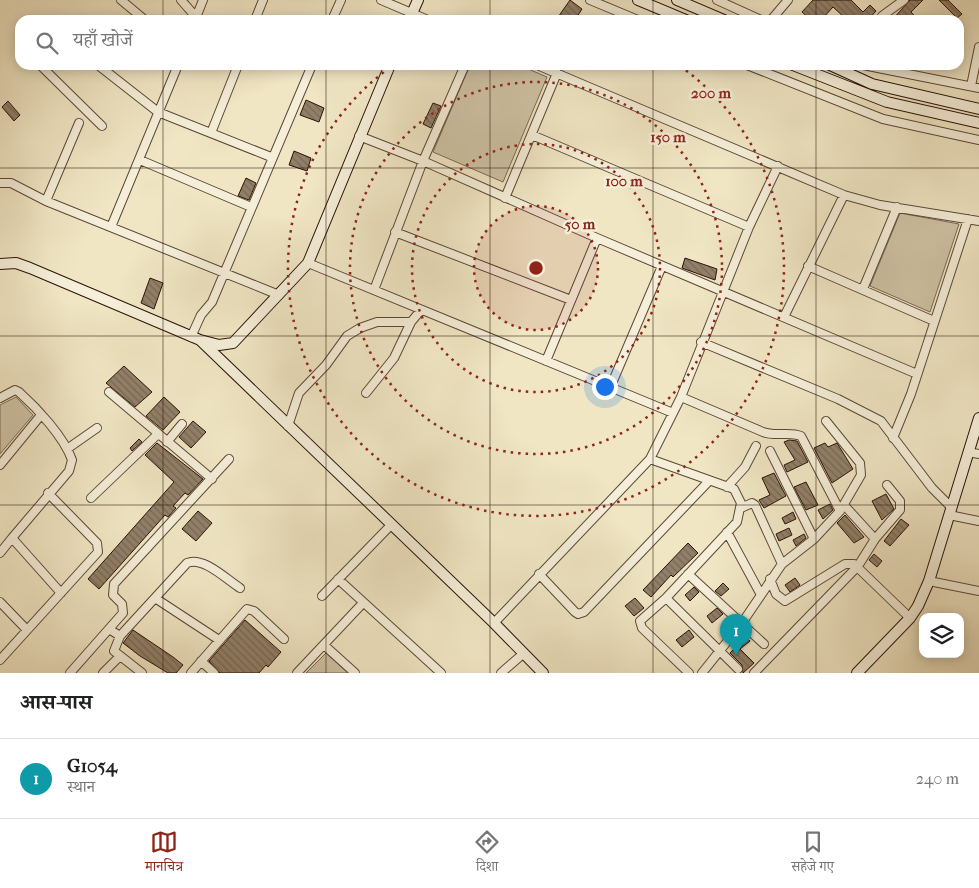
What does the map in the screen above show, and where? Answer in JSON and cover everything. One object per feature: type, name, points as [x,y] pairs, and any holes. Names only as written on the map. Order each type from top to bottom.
[{"type":"street","points":[[121,0],[139,15]]},
{"type":"street","points":[[181,0],[192,15]]},
{"type":"street","points":[[197,15],[203,0]]},
{"type":"street","points":[[257,15],[263,0]]},
{"type":"street","points":[[334,15],[341,0]]},
{"type":"street","points":[[381,0],[407,15]]},
{"type":"street","points":[[412,15],[418,0]]},
{"type":"street","points":[[590,0],[626,15]]},
{"type":"street","points":[[638,0],[674,15]]},
{"type":"street","points":[[677,0],[712,15]]},
{"type":"street","points":[[717,0],[750,15]]},
{"type":"street","points":[[775,15],[788,0]]},
{"type":"street","points":[[883,15],[904,0]]},
{"type":"street","points":[[887,70],[975,87],[979,47]]},
{"type":"street","points":[[45,70],[102,126]]},
{"type":"street","points":[[104,70],[158,112],[271,157]]},
{"type":"street","points":[[111,227],[176,70]]},
{"type":"street","points":[[211,133],[236,70]]},
{"type":"street","points":[[196,338],[202,315],[212,302],[271,157],[310,70]]},
{"type":"street","points":[[0,264],[16,263],[30,268],[196,338],[219,345],[233,342],[280,295],[308,263],[388,70]]},
{"type":"street","points":[[374,290],[423,161],[463,70]]},
{"type":"street","points":[[548,70],[844,195],[897,207],[979,221]]},
{"type":"street","points":[[760,70],[882,119],[979,140]]},
{"type":"street","points":[[807,70],[887,102],[979,122]]},
{"type":"street","points":[[841,70],[872,84],[979,109]]},
{"type":"street","points":[[505,198],[557,74]]},
{"type":"street","points":[[46,201],[79,123]]},
{"type":"street","points":[[532,135],[749,227]]},
{"type":"street","points":[[359,136],[423,161],[597,238],[917,374]]},
{"type":"street","points":[[140,160],[251,207]]},
{"type":"street","points":[[494,623],[650,459],[681,397],[701,342],[724,291],[749,227],[778,166]]},
{"type":"street","points":[[0,183],[11,183],[46,201],[223,274],[280,295]]},
{"type":"street","points":[[784,317],[844,195]]},
{"type":"street","points":[[863,289],[897,207]]},
{"type":"street","points":[[893,438],[917,374],[968,219]]},
{"type":"street","points":[[395,232],[571,300]]},
{"type":"street","points":[[546,361],[597,238]]},
{"type":"street","points":[[308,263],[673,413]]},
{"type":"street","points":[[610,388],[662,266]]},
{"type":"street","points":[[808,266],[934,321]]},
{"type":"street","points":[[366,393],[394,358],[411,322],[421,310]]},
{"type":"street","points":[[288,426],[298,393],[326,365],[348,336],[360,328],[377,322],[411,322]]},
{"type":"street","points":[[196,338],[494,623],[543,673]]},
{"type":"street","points":[[701,342],[838,398],[881,421],[950,511],[979,521]]},
{"type":"street","points":[[0,398],[14,390],[19,392],[41,415],[67,449],[72,460],[72,467],[48,493],[0,553]]},
{"type":"street","points":[[109,392],[212,478]]},
{"type":"street","points":[[681,397],[763,432],[778,436],[795,434],[801,436],[842,508],[875,539]]},
{"type":"street","points":[[0,465],[41,415]]},
{"type":"street","points":[[856,673],[910,618],[918,606],[929,581],[950,511],[974,453],[979,418]]},
{"type":"street","points":[[702,673],[742,623],[760,593],[782,564],[814,540],[842,508],[861,476],[860,463],[826,420]]},
{"type":"street","points":[[167,442],[182,424]]},
{"type":"street","points":[[67,449],[97,428]]},
{"type":"street","points":[[91,498],[158,434]]},
{"type":"street","points":[[727,487],[745,467],[756,446]]},
{"type":"street","points":[[770,451],[814,540]]},
{"type":"street","points":[[139,615],[124,609],[113,595],[114,584],[230,459]]},
{"type":"street","points":[[650,459],[727,487],[738,494],[741,508],[736,522],[666,598],[642,618],[640,625],[689,673]]},
{"type":"street","points":[[539,574],[575,612],[578,614],[584,612],[709,481]]},
{"type":"street","points":[[754,673],[858,566],[875,539],[900,506],[900,501],[887,485]]},
{"type":"street","points":[[0,660],[98,552],[99,547],[48,493]]},
{"type":"street","points":[[741,508],[752,503],[755,505],[782,564]]},
{"type":"street","points":[[322,596],[391,526]]},
{"type":"street","points":[[727,532],[760,593]]},
{"type":"street","points":[[12,538],[61,593]]},
{"type":"street","points":[[142,673],[119,657],[114,651],[120,636],[187,563],[194,560],[201,562],[240,588]]},
{"type":"street","points":[[770,579],[776,594],[785,601],[845,564],[858,566],[910,618]]},
{"type":"street","points":[[688,574],[764,644]]},
{"type":"street","points":[[338,579],[442,673]]},
{"type":"street","points":[[929,581],[979,591]]},
{"type":"street","points":[[154,598],[219,640]]},
{"type":"street","points":[[666,598],[738,669]]},
{"type":"street","points":[[0,602],[27,630]]},
{"type":"street","points":[[298,673],[363,603]]},
{"type":"street","points":[[70,673],[124,613],[124,609]]},
{"type":"street","points":[[191,673],[243,612],[251,609],[284,639]]},
{"type":"street","points":[[109,629],[120,636]]},
{"type":"street","points":[[324,645],[355,673]]},
{"type":"street","points":[[501,673],[524,653]]},
{"type":"street","points":[[104,673],[119,657]]},
{"type":"street","points":[[201,661],[214,673]]},
{"type":"lane","points":[[903,70],[907,74]]},
{"type":"shaded area","points":[[468,70],[531,70],[547,77],[503,182],[433,152]]},
{"type":"shaded area","points":[[900,213],[959,224],[930,312],[870,286]]},
{"type":"shaded area","points":[[16,397],[33,415],[0,454],[0,405]]},
{"type":"shaded area","points":[[326,653],[348,673],[306,673]]},
{"type":"building","points":[[570,0],[582,9],[578,15],[560,15]]},
{"type":"building","points":[[813,0],[851,0],[863,12],[870,5],[876,11],[872,15],[842,15],[833,7],[826,15],[805,15],[802,12]]},
{"type":"building","points":[[910,0],[923,0],[911,12],[914,15],[896,15]]},
{"type":"building","points":[[939,0],[948,0],[962,14],[954,15]]},
{"type":"building","points":[[306,100],[324,108],[319,122],[300,115]]},
{"type":"building","points":[[8,101],[20,115],[14,121],[2,107]]},
{"type":"building","points":[[433,103],[441,106],[431,128],[423,124]]},
{"type":"building","points":[[294,151],[311,158],[307,171],[289,165]]},
{"type":"building","points":[[246,178],[256,183],[249,200],[238,196]]},
{"type":"building","points":[[685,258],[717,269],[715,280],[682,268]]},
{"type":"building","points":[[150,278],[163,283],[154,309],[141,303]]},
{"type":"building","points":[[124,366],[152,392],[135,407],[106,383]]},
{"type":"building","points":[[164,397],[180,412],[163,430],[146,416]]},
{"type":"building","points":[[193,421],[206,432],[191,448],[179,437]]},
{"type":"building","points":[[139,439],[142,442],[132,451],[130,448]]},
{"type":"building","points":[[789,440],[797,441],[808,462],[787,472],[784,465],[795,460],[784,442]]},
{"type":"building","points":[[157,443],[203,479],[188,495],[185,493],[173,506],[176,508],[168,517],[165,515],[99,589],[88,579],[174,482],[145,455]]},
{"type":"building","points":[[825,443],[828,447],[837,443],[853,469],[832,483],[814,448]]},
{"type":"building","points":[[774,473],[786,496],[764,508],[759,500],[770,495],[762,478]]},
{"type":"building","points":[[806,482],[818,505],[806,510],[794,487]]},
{"type":"building","points":[[886,494],[894,509],[882,520],[872,501]]},
{"type":"building","points":[[830,504],[833,510],[823,519],[818,510]]},
{"type":"building","points":[[198,511],[212,523],[196,541],[182,529]]},
{"type":"building","points":[[793,512],[796,519],[785,524],[782,518]]},
{"type":"building","points":[[845,515],[864,537],[854,543],[837,523]]},
{"type":"building","points":[[901,519],[909,525],[890,546],[884,541]]},
{"type":"building","points":[[789,528],[792,535],[779,541],[776,534]]},
{"type":"building","points":[[804,534],[806,538],[796,546],[793,540]]},
{"type":"building","points":[[688,543],[698,553],[673,577],[671,575],[651,597],[643,590]]},
{"type":"building","points":[[874,554],[882,561],[877,567],[869,560]]},
{"type":"building","points":[[795,578],[800,585],[790,592],[785,585]]},
{"type":"building","points":[[723,583],[729,589],[721,596],[715,591]]},
{"type":"building","points":[[694,587],[699,592],[690,601],[685,595]]},
{"type":"building","points":[[635,598],[644,608],[634,616],[625,606]]},
{"type":"building","points":[[717,608],[723,614],[712,623],[707,616]]},
{"type":"building","points":[[245,620],[281,652],[268,667],[266,665],[259,673],[220,673],[209,661]]},
{"type":"building","points":[[133,630],[183,665],[176,673],[168,673],[140,656],[123,643]]},
{"type":"building","points":[[689,630],[694,637],[682,647],[676,640]]},
{"type":"building","points":[[743,634],[750,641],[740,649],[734,642]]},
{"type":"building","points":[[737,646],[754,663],[743,673],[742,665],[730,653]]},
{"type":"place","name":"G1054","points":[[736,655]]}]
